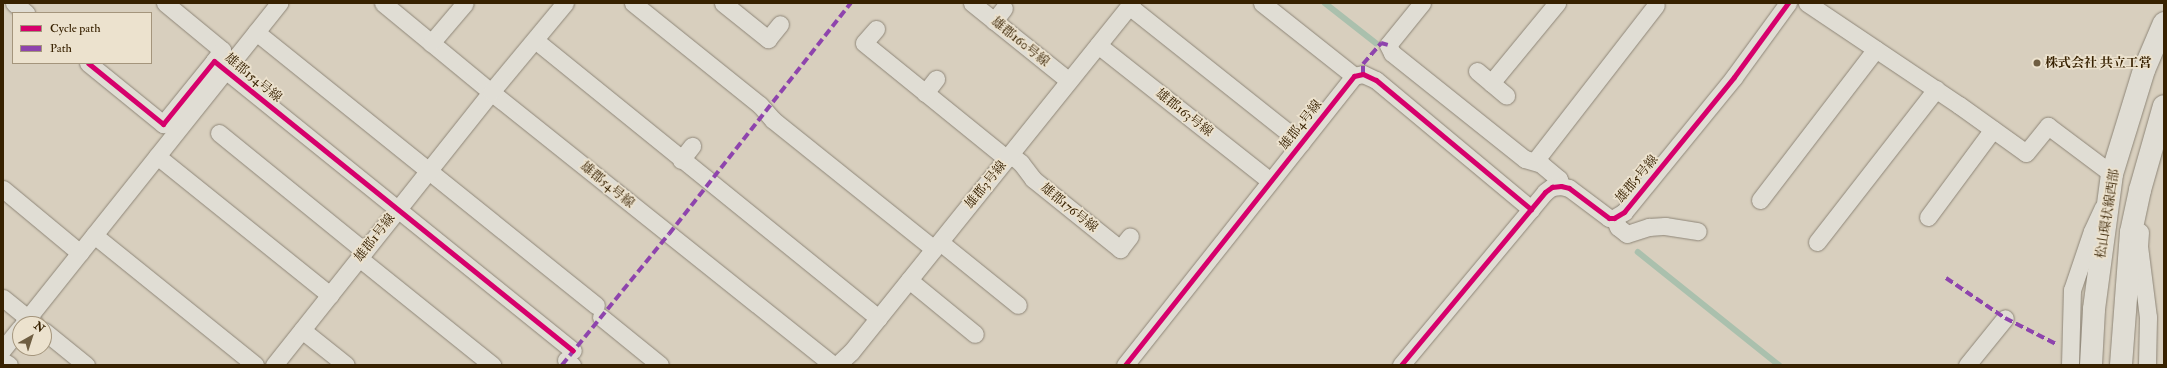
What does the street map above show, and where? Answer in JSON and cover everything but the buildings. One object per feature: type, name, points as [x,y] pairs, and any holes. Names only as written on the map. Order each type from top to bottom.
[{"type":"street","points":[[14,3],[25,12]]},
{"type":"street","points":[[165,3],[222,50],[220,65]]},
{"type":"street","points":[[31,316],[80,252],[157,156],[220,65],[256,32],[279,3]]},
{"type":"street","name":"雄郡54号線","points":[[383,3],[491,92],[833,365]]},
{"type":"street","points":[[431,43],[465,3]]},
{"type":"street","name":"雄郡1号線","points":[[274,365],[491,92],[565,3]]},
{"type":"street","points":[[634,3],[760,105],[773,120],[1018,305]]},
{"type":"street","points":[[723,3],[768,39],[780,24]]},
{"type":"street","name":"雄郡160号線","points":[[972,3],[999,15],[1069,82]]},
{"type":"street","points":[[1262,3],[1354,76],[1363,74],[1376,80],[1531,209]]},
{"type":"street","points":[[1401,365],[1545,192],[1552,187],[1561,186],[1559,179],[1535,161],[1525,159],[1392,53],[1388,45],[1422,3]]},
{"type":"street","points":[[1491,82],[1557,3]]},
{"type":"street","name":"雄郡5号線","points":[[1561,186],[1570,188],[1604,216],[1614,218],[1624,212],[1729,84],[1788,3]]},
{"type":"street","points":[[1807,3],[1936,89],[2026,153],[2048,126],[2111,184],[2092,231],[2072,290],[2070,365]]},
{"type":"street","points":[[1535,161],[1656,5]]},
{"type":"street","points":[[1126,6],[1301,142]]},
{"type":"street","name":"雄郡3号線","points":[[837,365],[851,352],[1069,82],[1126,6]]},
{"type":"street","name":"松山環状線西部","points":[[2091,365],[2094,309],[2111,184],[2144,70],[2164,23]]},
{"type":"street","points":[[876,29],[864,43],[1008,157]]},
{"type":"street","points":[[256,32],[598,311],[660,365]]},
{"type":"street","points":[[534,40],[878,318]]},
{"type":"street","name":"雄郡163号線","points":[[1098,45],[1270,181]]},
{"type":"street","points":[[1760,200],[1876,49]]},
{"type":"street","name":"雄郡154号線","points":[[89,64],[163,124],[220,65],[398,210],[570,359]]},
{"type":"street","points":[[1477,71],[1506,95]]},
{"type":"street","name":"雄郡4号線","points":[[1124,365],[1354,76]]},
{"type":"street","points":[[925,92],[936,79]]},
{"type":"street","points":[[1817,242],[1824,221],[1936,89]]},
{"type":"street","name":"松山環状線西部","points":[[2121,365],[2131,232],[2140,190],[2164,106]]},
{"type":"street","points":[[1928,217],[1993,129]]},
{"type":"street","points":[[219,133],[492,365]]},
{"type":"street","points":[[681,160],[692,146]]},
{"type":"street","points":[[157,156],[330,295]]},
{"type":"street","name":"雄郡176号線","points":[[1008,157],[1021,163],[1033,179],[1120,249],[1130,236]]},
{"type":"street","points":[[3,189],[80,252]]},
{"type":"street","points":[[2140,190],[2139,246],[2148,317],[2147,365]]},
{"type":"street","points":[[1614,218],[1618,227],[1627,234],[1649,227],[1665,226],[1698,231]]},
{"type":"street","points":[[94,235],[255,365]]},
{"type":"street","points":[[909,280],[975,334]]},
{"type":"street","points":[[3,298],[20,316]]},
{"type":"street","points":[[1968,365],[2005,318]]},
{"type":"street","points":[[302,330],[346,365]]},
{"type":"street","points":[[52,337],[86,365]]},
{"type":"street","points":[[3,349],[12,339]]},
{"type":"street","points":[[3,361],[8,365]]},
{"type":"waterway","points":[[1325,3],[1376,43]]},
{"type":"waterway","points":[[1638,252],[1779,365]]},
{"type":"marked path","points":[[562,365],[669,234],[851,3]]},
{"type":"marked path","points":[[1363,74],[1363,64],[1381,43],[1388,45]]},
{"type":"marked path","points":[[1946,278],[2005,318],[2056,344]]},
{"type":"cycle path","points":[[1401,365],[1545,192],[1552,187],[1561,186],[1569,188],[1609,218],[1614,218],[1624,212],[1734,77],[1788,3]]},
{"type":"cycle path","points":[[89,64],[163,124],[214,61],[573,351]]},
{"type":"cycle path","points":[[1125,365],[1354,76],[1363,74],[1376,80],[1531,209]]},
{"type":"place","name":"株式会社 共立工営","points":[[2037,63]]}]
